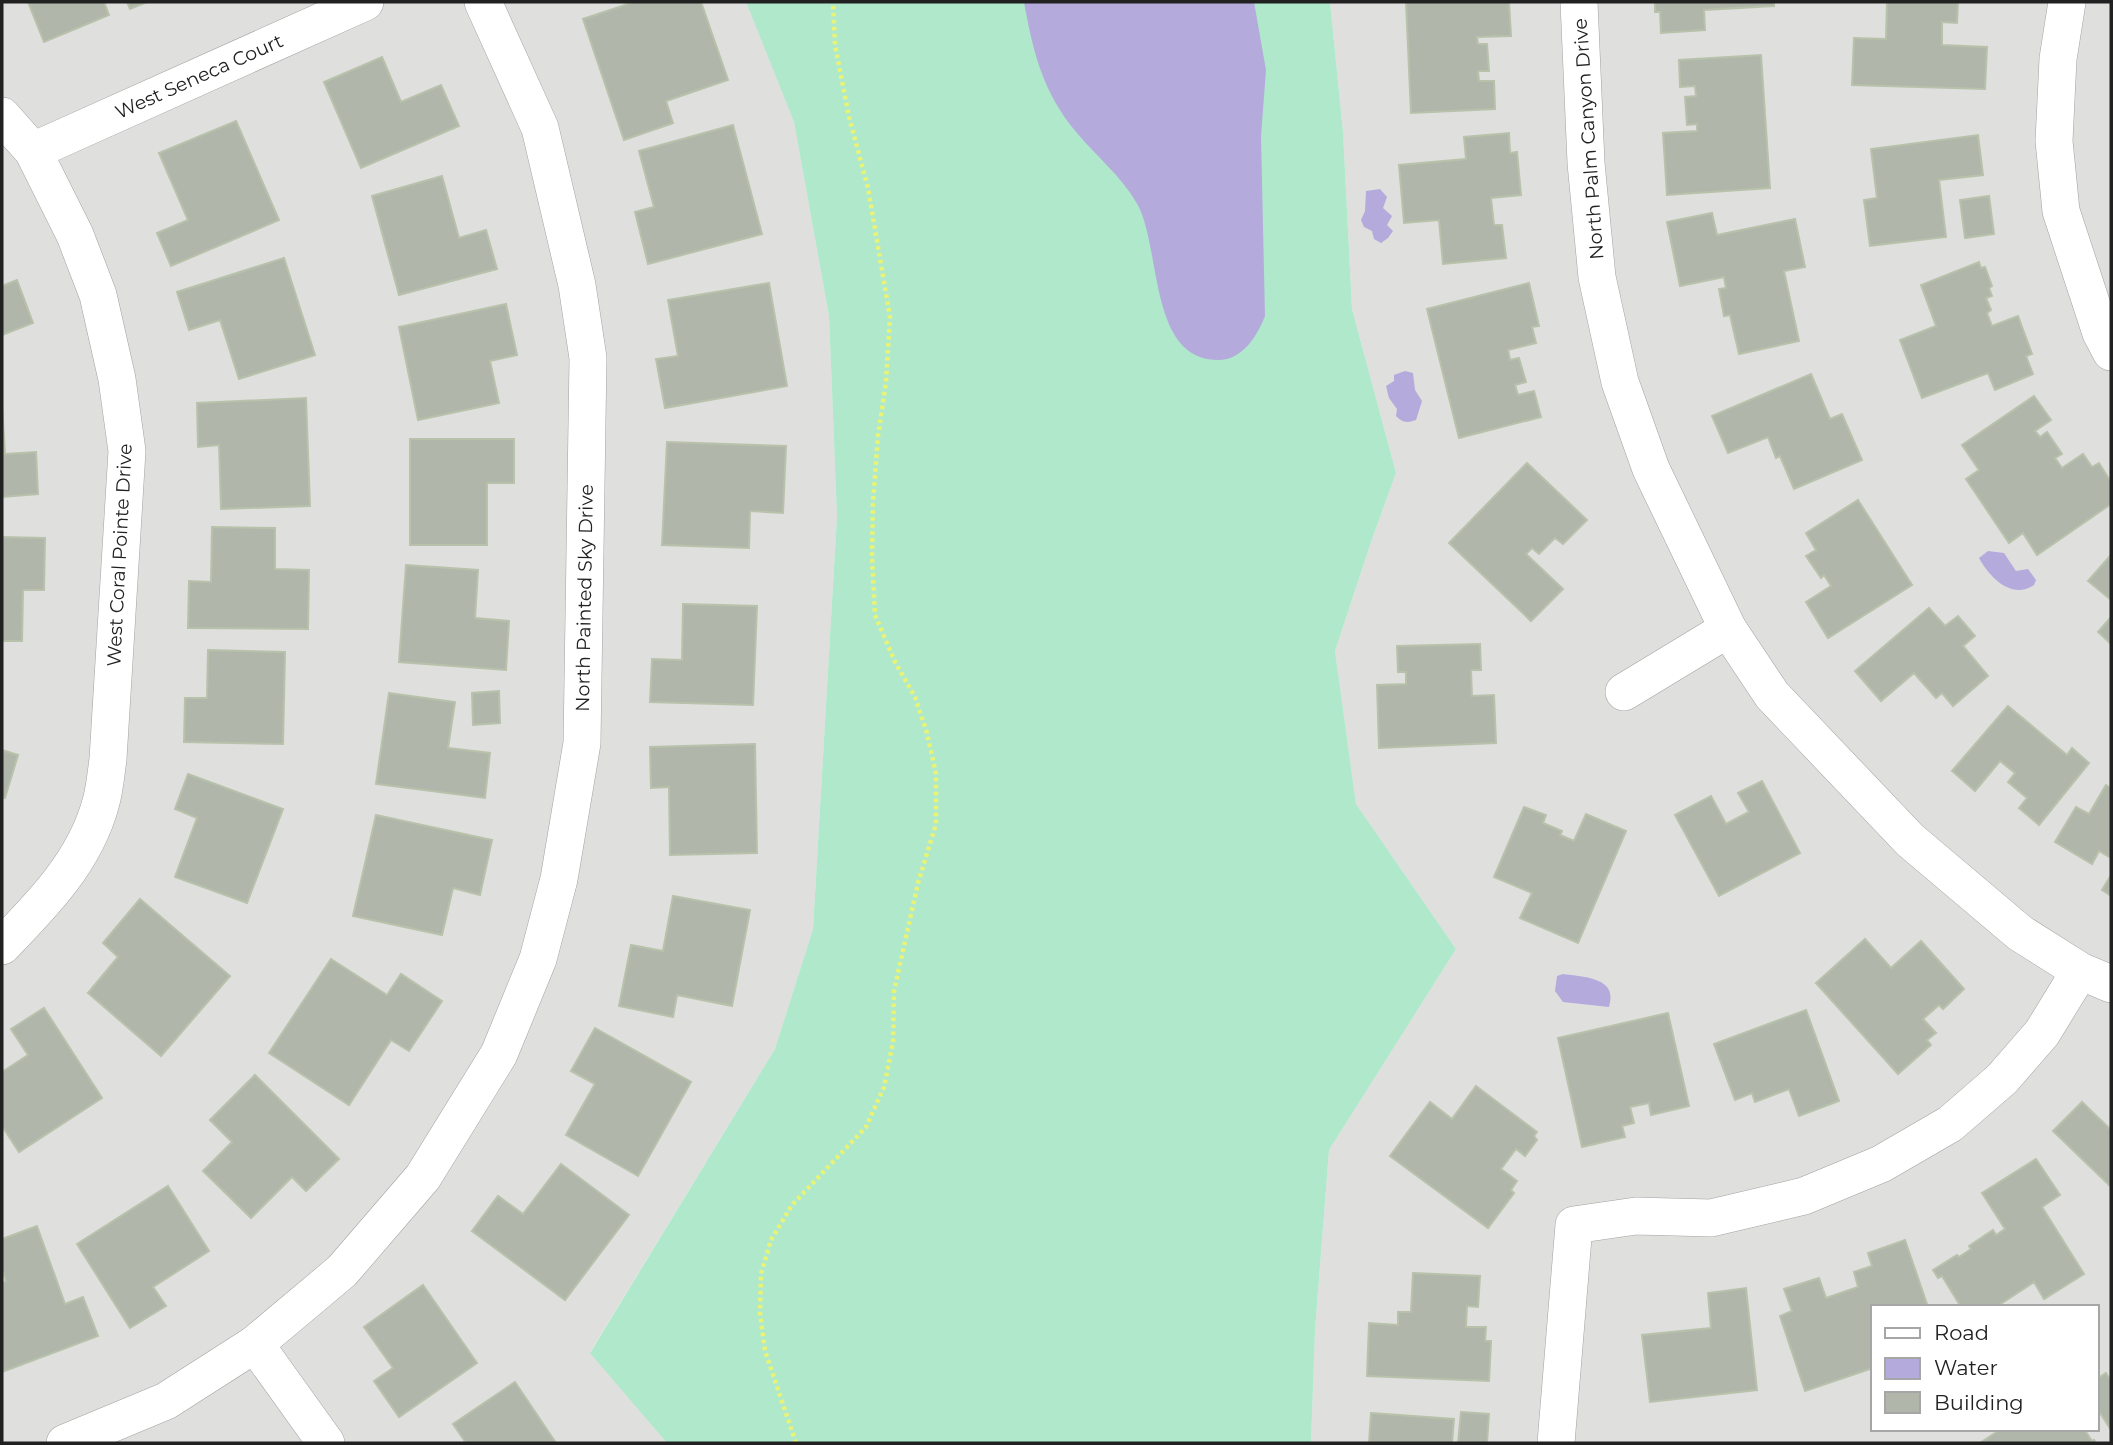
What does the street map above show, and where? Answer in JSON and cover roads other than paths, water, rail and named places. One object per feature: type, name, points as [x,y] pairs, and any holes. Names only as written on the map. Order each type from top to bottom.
[{"type":"street","name":"West Seneca Court","points":[[33,151],[365,2]]},
{"type":"street","name":"North Painted Sky Drive","points":[[65,1443],[166,1401],[255,1344],[342,1271],[424,1177],[499,1054],[538,959],[559,879],[582,743],[588,358],[577,285],[540,128],[483,2]]},
{"type":"street","name":"North Palm Canyon Drive","points":[[1579,2],[1586,163],[1597,277],[1620,382],[1651,469],[1728,629],[1772,695],[1910,840],[2020,933],[2096,978]]},
{"type":"street","points":[[2067,2],[2058,59],[2054,141],[2061,211],[2101,333],[2111,352]]},
{"type":"street","name":"West Coral Pointe Drive","points":[[2,117],[33,151],[75,234],[98,295],[117,379],[127,451],[108,759],[101,802],[79,855],[43,904],[2,946]]},
{"type":"street","points":[[1624,692],[1728,629]]},
{"type":"street","points":[[1556,1443],[1574,1225],[1636,1216],[1711,1218],[1804,1196],[1881,1164],[1950,1124],[2002,1079],[2096,978]]},
{"type":"street","points":[[255,1344],[327,1443]]},
{"type":"water","points":[[1024,2],[1254,2],[1266,70],[1261,136],[1265,316],[1248,346],[1235,356],[1218,360],[1195,355],[1179,341],[1168,321],[1160,296],[1150,244],[1136,202],[1116,175],[1077,133],[1056,103],[1041,71]]},
{"type":"water","points":[[1380,189],[1387,197],[1383,208],[1392,216],[1387,225],[1393,231],[1381,243],[1374,239],[1372,231],[1364,227],[1361,220],[1365,211],[1366,191]]},
{"type":"water","points":[[1405,371],[1413,373],[1415,390],[1422,401],[1416,420],[1408,422],[1396,416],[1397,409],[1389,398],[1386,386],[1394,381],[1394,375]]},
{"type":"water","points":[[1988,551],[2004,553],[2016,571],[2028,569],[2036,580],[2034,585],[2018,590],[2002,585],[1989,573],[1979,558]]},
{"type":"water","points":[[1563,974],[1589,978],[1604,984],[1611,997],[1609,1007],[1563,1002],[1555,991],[1557,976]]}]
